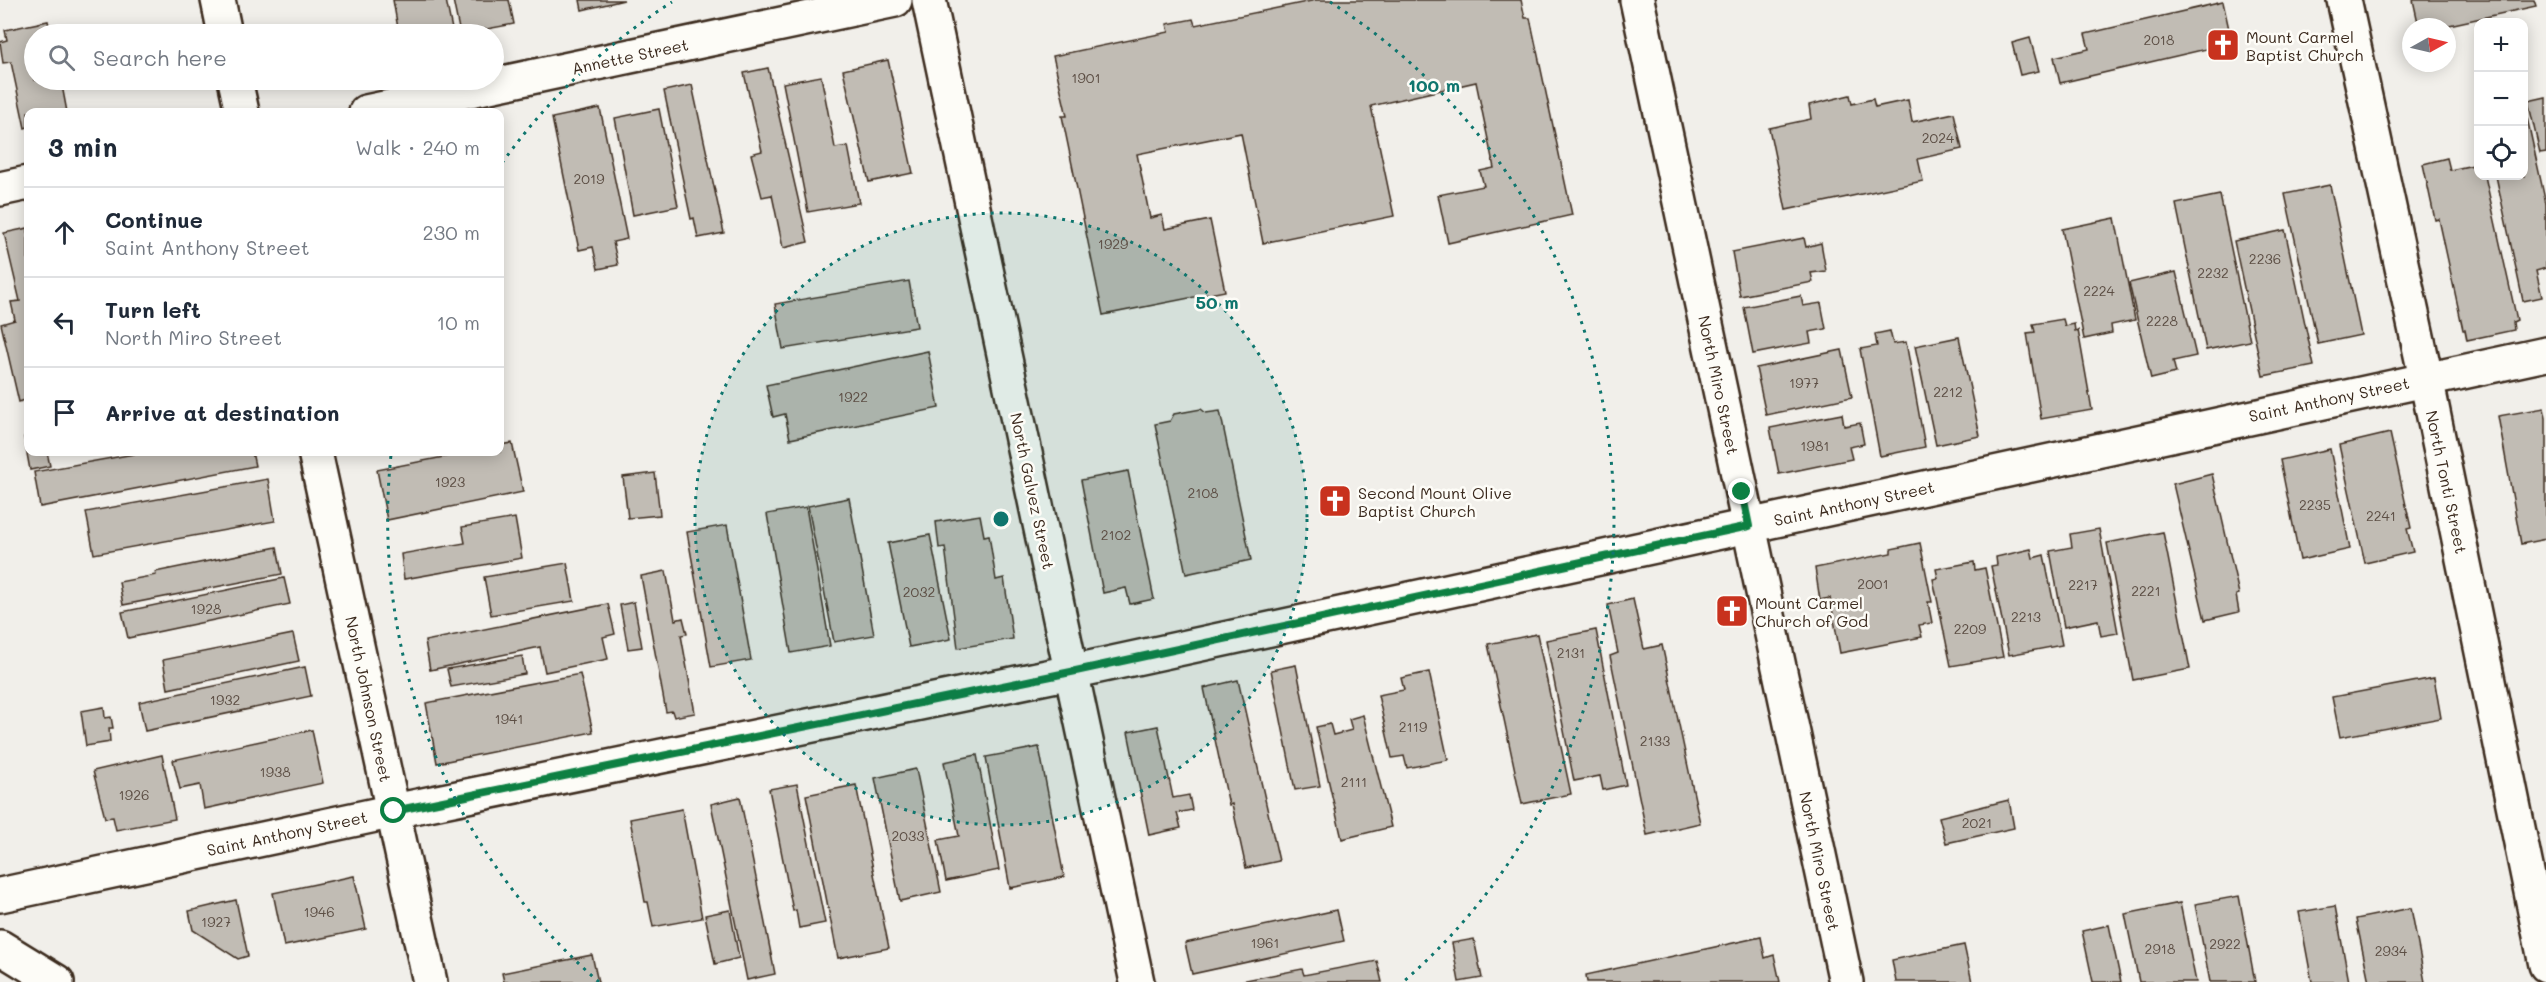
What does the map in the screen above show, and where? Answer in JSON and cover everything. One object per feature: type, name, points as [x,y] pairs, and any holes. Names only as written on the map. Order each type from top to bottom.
[{"type":"main road","points":[[218,0],[223,24]]},
{"type":"main road","name":"Annette Street","points":[[504,83],[895,0]]},
{"type":"main road","name":"North Galvez Street","points":[[929,0],[1137,982]]},
{"type":"main road","name":"North Miro Street","points":[[1637,0],[1846,982]]},
{"type":"main road","name":"North Tonti Street","points":[[2344,0],[2426,378],[2546,965]]},
{"type":"main road","points":[[237,90],[241,108]]},
{"type":"main road","name":"Annette Street","points":[[385,108],[470,90]]},
{"type":"main road","points":[[0,189],[24,184]]},
{"type":"main road","name":"Saint Anthony Street","points":[[0,895],[394,811],[1071,672],[2426,378],[2546,354]]},
{"type":"main road","name":"North Johnson Street","points":[[316,456],[430,982]]},
{"type":"main road","points":[[0,947],[57,982]]},
{"type":"building","points":[[393,0],[446,0],[451,24],[397,24]]},
{"type":"building","points":[[453,0],[509,0],[514,24],[504,26],[504,24],[458,24]]},
{"type":"building","points":[[580,0],[624,0],[582,10]]},
{"type":"building","points":[[1316,0],[1521,0],[1525,18],[1530,18],[1572,215],[1448,243],[1438,195],[1484,186],[1480,171],[1494,168],[1476,82],[1371,106],[1394,216],[1263,243],[1241,133],[1137,154],[1150,218],[1162,215],[1165,229],[1210,220],[1225,291],[1103,315],[1062,116],[1067,116],[1053,56],[1169,32],[1167,24],[1193,19],[1195,25]]},
{"type":"building","points":[[2413,0],[2534,0],[2536,6],[2456,24],[2456,18],[2417,18]]},
{"type":"building","points":[[2223,2],[2232,43],[2060,83],[2054,57],[2089,49],[2085,34]]},
{"type":"building","points":[[48,21],[49,24],[34,24]]},
{"type":"building","points":[[24,26],[24,90],[63,90],[66,108],[24,108],[24,123],[11,62],[3,63],[0,42],[7,40],[5,30]]},
{"type":"building","points":[[2030,38],[2039,71],[2020,75],[2012,43]]},
{"type":"building","points":[[888,60],[913,173],[869,182],[843,70]]},
{"type":"building","points":[[768,68],[808,242],[783,248],[772,195],[762,197],[751,154],[762,151],[744,73]]},
{"type":"building","points":[[821,76],[835,148],[848,146],[859,203],[808,212],[783,83]]},
{"type":"building","points":[[692,85],[724,233],[698,238],[694,218],[691,219],[664,91]]},
{"type":"building","points":[[1850,95],[1852,104],[1873,99],[1875,107],[1908,100],[1912,122],[1954,113],[1962,149],[1918,159],[1923,181],[1786,210],[1769,128],[1811,119],[1809,105]]},
{"type":"building","points":[[2546,97],[2546,152],[2540,153],[2528,101]]},
{"type":"building","points":[[600,108],[627,239],[613,242],[618,265],[598,269],[593,247],[579,250],[552,118]]},
{"type":"building","points":[[659,109],[678,206],[633,215],[615,118]]},
{"type":"building","points":[[2528,122],[2546,204],[2546,268],[2536,271],[2542,297],[2523,301],[2497,180],[2528,180]]},
{"type":"building","points":[[2447,158],[2450,170],[2474,165],[2474,180],[2486,180],[2517,320],[2513,322],[2514,330],[2467,340],[2439,219],[2435,220],[2423,164]]},
{"type":"building","points":[[2330,185],[2361,335],[2318,344],[2285,194]]},
{"type":"building","points":[[2220,195],[2250,341],[2206,350],[2176,204]]},
{"type":"building","points":[[2115,218],[2135,320],[2111,325],[2112,333],[2084,339],[2062,229]]},
{"type":"building","points":[[24,229],[24,400],[19,402],[1,324],[15,320],[11,302],[20,301],[4,233]]},
{"type":"building","points":[[2285,230],[2314,366],[2263,376],[2234,241]]},
{"type":"building","points":[[1804,238],[1806,247],[1821,243],[1826,271],[1811,273],[1813,282],[1740,296],[1732,252]]},
{"type":"building","points":[[2176,272],[2196,356],[2173,361],[2176,373],[2151,379],[2129,283]]},
{"type":"building","points":[[909,281],[917,327],[783,349],[775,304]]},
{"type":"building","points":[[1801,296],[1803,306],[1821,303],[1826,329],[1809,332],[1811,343],[1753,354],[1744,307]]},
{"type":"building","points":[[2063,319],[2065,326],[2074,324],[2075,331],[2078,330],[2092,410],[2041,419],[2027,333],[2035,332],[2033,324]]},
{"type":"building","points":[[1890,331],[1893,344],[1906,342],[1925,447],[1880,456],[1860,349],[1877,346],[1875,334]]},
{"type":"building","points":[[1959,337],[1980,436],[1936,445],[1915,346]]},
{"type":"building","points":[[1842,350],[1852,397],[1766,415],[1756,368]]},
{"type":"building","points":[[928,351],[939,408],[790,439],[785,414],[773,417],[766,385]]},
{"type":"building","points":[[2544,408],[2546,418],[2546,539],[2521,544],[2498,416]]},
{"type":"building","points":[[1201,409],[1206,413],[1220,411],[1251,560],[1186,574],[1155,424],[1170,421],[1174,414]]},
{"type":"building","points":[[1842,414],[1844,426],[1860,423],[1864,444],[1849,447],[1852,459],[1779,474],[1770,428]]},
{"type":"building","points":[[2390,433],[2411,528],[2407,529],[2413,552],[2365,563],[2339,445]]},
{"type":"building","points":[[512,443],[523,492],[387,520],[377,470],[449,456],[504,456],[504,444]]},
{"type":"building","points":[[2330,449],[2350,549],[2300,560],[2280,460]]},
{"type":"building","points":[[27,456],[48,456],[50,466],[30,470]]},
{"type":"building","points":[[123,456],[253,456],[255,466],[40,507],[34,472]]},
{"type":"building","points":[[1128,471],[1154,599],[1130,604],[1126,588],[1103,593],[1081,480]]},
{"type":"building","points":[[655,473],[660,515],[628,518],[623,477]]},
{"type":"building","points":[[2212,474],[2239,594],[2236,595],[2239,612],[2205,620],[2173,484]]},
{"type":"building","points":[[268,479],[275,521],[94,554],[86,512]]},
{"type":"building","points":[[849,498],[874,635],[834,642],[808,506]]},
{"type":"building","points":[[806,507],[830,646],[791,653],[767,514]]},
{"type":"building","points":[[980,515],[984,536],[989,535],[996,580],[1004,578],[1013,639],[958,648],[945,547],[939,548],[936,522]]},
{"type":"building","points":[[515,518],[522,558],[404,579],[401,554],[465,543],[462,527]]},
{"type":"building","points":[[727,525],[751,660],[711,667],[687,532]]},
{"type":"building","points":[[2099,529],[2118,633],[2101,636],[2098,620],[2064,627],[2050,551],[2072,547],[2070,534]]},
{"type":"building","points":[[2163,532],[2190,669],[2133,680],[2107,543]]},
{"type":"building","points":[[930,535],[951,639],[909,647],[888,543]]},
{"type":"building","points":[[1920,543],[1932,602],[1928,602],[1932,623],[1919,625],[1922,637],[1840,653],[1830,598],[1820,600],[1815,568],[1891,553],[1891,549]]},
{"type":"building","points":[[277,547],[282,574],[123,605],[119,582],[156,575],[155,572]]},
{"type":"building","points":[[2031,549],[2033,558],[2044,555],[2062,645],[2009,655],[1991,566],[1997,565],[1996,557]]},
{"type":"building","points":[[1974,562],[1975,570],[1985,568],[2003,657],[1951,666],[1933,579],[1938,578],[1936,569]]},
{"type":"building","points":[[567,563],[574,601],[491,615],[484,577]]},
{"type":"building","points":[[666,571],[675,620],[683,618],[687,634],[681,635],[695,713],[674,717],[672,711],[666,712],[641,576]]},
{"type":"building","points":[[284,578],[290,604],[128,638],[122,612]]},
{"type":"building","points":[[1633,599],[1644,649],[1662,645],[1700,823],[1647,835],[1610,656],[1618,653],[1608,605]]},
{"type":"building","points":[[634,602],[642,647],[628,649],[620,605]]},
{"type":"building","points":[[608,604],[615,634],[603,637],[608,659],[545,672],[540,647],[430,670],[425,641]]},
{"type":"building","points":[[1596,630],[1626,785],[1603,790],[1600,776],[1574,781],[1546,640]]},
{"type":"building","points":[[293,634],[299,661],[168,689],[163,660]]},
{"type":"building","points":[[1537,634],[1571,794],[1522,804],[1488,644]]},
{"type":"building","points":[[522,656],[525,674],[451,687],[447,669]]},
{"type":"building","points":[[1296,665],[1320,786],[1295,790],[1271,670]]},
{"type":"building","points":[[305,667],[311,696],[145,731],[139,702]]},
{"type":"building","points":[[1429,672],[1448,760],[1407,768],[1404,756],[1392,758],[1378,695],[1404,690],[1401,678]]},
{"type":"building","points":[[580,674],[593,732],[437,763],[426,703]]},
{"type":"building","points":[[2434,678],[2441,718],[2340,737],[2332,697]]},
{"type":"building","points":[[1238,680],[1279,861],[1246,868],[1232,804],[1229,805],[1204,688]]},
{"type":"building","points":[[104,707],[105,718],[111,717],[113,728],[109,728],[110,742],[86,746],[81,711]]},
{"type":"building","points":[[1363,715],[1391,827],[1342,839],[1316,727],[1330,724],[1333,735],[1352,730],[1349,719]]},
{"type":"building","points":[[1158,726],[1173,798],[1189,795],[1192,810],[1177,813],[1181,828],[1149,835],[1128,732]]},
{"type":"building","points":[[312,730],[323,783],[204,809],[200,785],[180,789],[173,760]]},
{"type":"building","points":[[1039,747],[1064,877],[1010,888],[986,757]]},
{"type":"building","points":[[162,755],[175,819],[116,830],[113,817],[105,818],[93,771]]},
{"type":"building","points":[[977,755],[999,870],[946,881],[938,840],[959,836],[944,762]]},
{"type":"building","points":[[916,769],[941,892],[900,901],[875,778]]},
{"type":"building","points":[[797,784],[825,923],[799,928],[796,910],[793,911],[769,789]]},
{"type":"building","points":[[856,785],[889,948],[838,958],[806,795]]},
{"type":"building","points":[[740,797],[775,974],[747,980],[711,804]]},
{"type":"building","points":[[2009,800],[2014,828],[1946,843],[1939,817]]},
{"type":"building","points":[[682,809],[702,918],[653,927],[648,902],[645,902],[630,819]]},
{"type":"building","points":[[354,876],[366,929],[284,946],[273,893]]},
{"type":"building","points":[[2239,896],[2255,982],[2210,982],[2195,904]]},
{"type":"building","points":[[236,900],[248,956],[238,959],[193,930],[189,911]]},
{"type":"building","points":[[2180,903],[2196,982],[2139,982],[2125,914]]},
{"type":"building","points":[[2335,906],[2349,982],[2312,982],[2299,912]]},
{"type":"building","points":[[2411,908],[2425,982],[2369,982],[2356,919]]},
{"type":"building","points":[[730,910],[739,958],[715,964],[705,915]]},
{"type":"building","points":[[1337,910],[1344,941],[1192,974],[1185,943]]},
{"type":"building","points":[[2109,925],[2121,982],[2093,982],[2082,931]]},
{"type":"building","points":[[1761,937],[1765,958],[1774,955],[1780,982],[1587,982],[1586,975]]},
{"type":"building","points":[[1474,939],[1482,978],[1459,982],[1452,943]]},
{"type":"building","points":[[1964,945],[1972,982],[1896,982],[1892,960]]},
{"type":"building","points":[[592,955],[598,982],[504,982],[502,973]]},
{"type":"building","points":[[1377,961],[1382,982],[1236,982],[1302,969],[1304,975]]},
{"type":"place","name":"Mount Carmel Baptist Church","points":[[2223,45]]},
{"type":"place","name":"Second Mount Olive Baptist Church","points":[[1335,501]]},
{"type":"place","name":"Mount Carmel Church of God","points":[[1732,611]]},
{"type":"route","points":[[394,811],[1071,672],[1749,526],[1742,492]]}]
